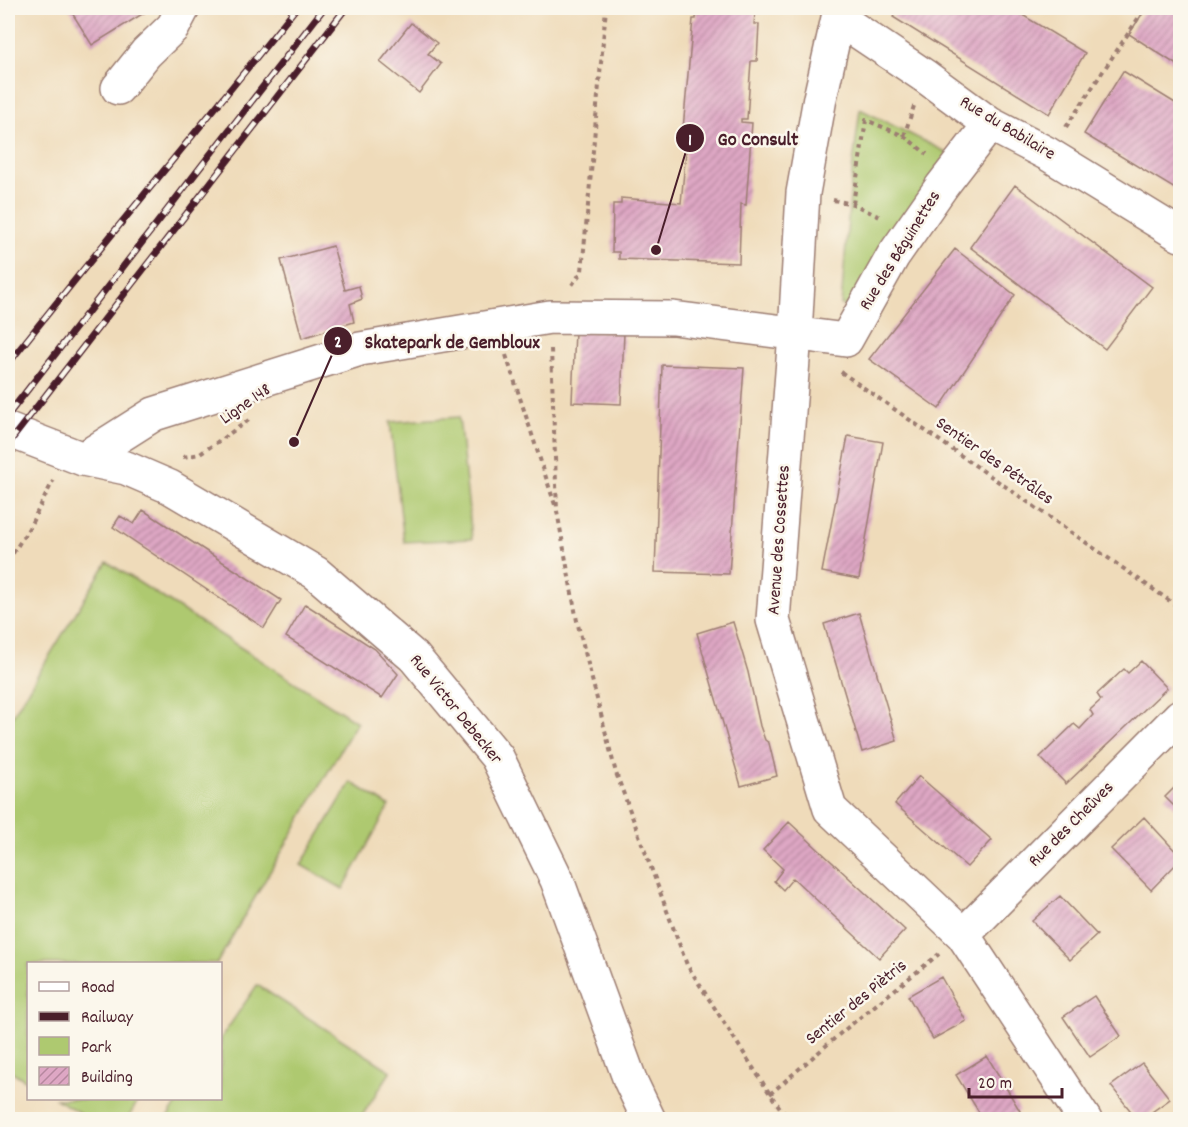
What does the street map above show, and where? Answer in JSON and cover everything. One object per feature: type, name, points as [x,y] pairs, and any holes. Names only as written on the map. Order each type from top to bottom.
[{"type":"street","points":[[118,88],[146,53],[173,27],[183,8]]},
{"type":"street","name":"Rue du Babilaire","points":[[840,13],[990,124],[1048,154],[1180,235]]},
{"type":"street","name":"Avenue des Cossettes","points":[[840,13],[803,193],[795,334],[773,620],[830,809],[963,935],[1085,1119]]},
{"type":"street","name":"Rue des Béguinettes","points":[[795,334],[846,340],[893,256],[990,124]]},
{"type":"street","points":[[75,456],[154,414],[360,349],[550,317],[673,318],[795,334]]},
{"type":"street","name":"Rue Victor Debecker","points":[[8,430],[75,456],[126,468],[170,487],[316,573],[414,657],[497,757],[557,880],[630,1080],[650,1119]]},
{"type":"street","name":"Rue des Cheûves","points":[[963,935],[1180,716]]},
{"type":"path","points":[[557,511],[550,317],[582,271],[606,8]]},
{"type":"path","points":[[1048,154],[1145,8]]},
{"type":"path","points":[[853,204],[866,120],[904,136],[934,160]]},
{"type":"path","points":[[803,193],[853,204],[912,229]]},
{"type":"path","points":[[505,352],[557,511],[577,621],[616,773],[679,944],[687,965],[770,1094],[789,1119]]},
{"type":"path","name":"Sentier des Pétrâles","points":[[841,372],[1180,608]]},
{"type":"path","name":"Ligne 148","points":[[179,458],[200,454],[257,413]]},
{"type":"path","points":[[8,561],[75,456]]},
{"type":"path","name":"Sentier des Piètris","points":[[770,1094],[842,1032],[963,935]]},
{"type":"green space","points":[[860,109],[946,152],[951,163],[847,306],[841,305],[852,172]]},
{"type":"green space","points":[[459,417],[472,539],[404,542],[390,422]]},
{"type":"green space","points":[[107,562],[357,722],[218,962],[27,962],[27,1081],[8,1069],[8,723]]},
{"type":"green space","points":[[351,782],[389,806],[343,889],[301,865]]},
{"type":"green space","points":[[257,985],[391,1071],[360,1119],[166,1119],[179,1100],[222,1100],[222,1037]]},
{"type":"green space","points":[[58,1100],[138,1100],[127,1120],[90,1119]]},
{"type":"building","points":[[69,8],[152,8],[92,45]]},
{"type":"building","points":[[697,8],[764,8],[760,14],[755,14],[754,24],[759,24],[757,61],[751,61],[747,119],[741,119],[741,122],[752,123],[746,205],[741,204],[739,263],[619,259],[619,252],[612,252],[613,204],[621,204],[621,198],[681,203],[687,140],[682,140],[693,19],[696,19]]},
{"type":"building","points":[[899,8],[1011,8],[1085,53],[1049,114],[893,17]]},
{"type":"building","points":[[1146,8],[1180,8],[1180,67],[1129,34]]},
{"type":"building","points":[[411,23],[437,43],[428,54],[441,64],[419,93],[380,62]]},
{"type":"building","points":[[1123,71],[1180,106],[1180,192],[1084,134]]},
{"type":"building","points":[[1015,185],[1152,287],[1105,349],[970,247]]},
{"type":"building","points":[[333,246],[345,290],[359,286],[362,299],[350,304],[354,322],[302,338],[281,260]]},
{"type":"building","points":[[955,249],[1015,295],[939,409],[869,359]]},
{"type":"building","points":[[575,331],[624,333],[621,404],[572,402]]},
{"type":"building","points":[[662,365],[744,368],[729,574],[655,572]]},
{"type":"building","points":[[848,436],[883,442],[859,579],[822,572]]},
{"type":"building","points":[[143,510],[281,600],[264,628],[113,527],[120,516],[134,524]]},
{"type":"building","points":[[305,604],[375,649],[398,674],[382,698],[286,637]]},
{"type":"building","points":[[859,613],[897,741],[862,752],[824,624]]},
{"type":"building","points":[[733,622],[748,672],[760,726],[765,740],[769,743],[777,776],[741,786],[697,633]]},
{"type":"building","points":[[1141,661],[1167,688],[1066,784],[1040,757],[1074,724],[1080,729],[1093,715],[1090,710],[1101,700],[1097,694],[1124,669],[1128,673]]},
{"type":"building","points":[[919,776],[992,840],[967,867],[895,804]]},
{"type":"building","points":[[1180,782],[1180,812],[1165,797]]},
{"type":"building","points":[[1144,817],[1180,856],[1180,860],[1151,890],[1111,849]]},
{"type":"building","points":[[789,822],[905,930],[879,958],[793,878],[783,890],[774,881],[783,869],[763,850]]},
{"type":"building","points":[[1060,896],[1097,935],[1070,960],[1032,921]]},
{"type":"building","points":[[941,977],[966,1021],[933,1039],[908,996]]},
{"type":"building","points":[[1094,996],[1121,1036],[1090,1057],[1063,1017]]},
{"type":"building","points":[[987,1056],[1020,1111],[1005,1119],[983,1119],[956,1075]]},
{"type":"building","points":[[1142,1063],[1170,1099],[1142,1119],[1137,1119],[1111,1086]]},
{"type":"railway","points":[[8,364],[296,8]]},
{"type":"railway","points":[[8,415],[324,8]]},
{"type":"railway","points":[[8,444],[346,8]]},
{"type":"place","name":"Go Consult","points":[[656,250]]},
{"type":"place","name":"Skatepark de Gembloux","points":[[294,442]]}]
